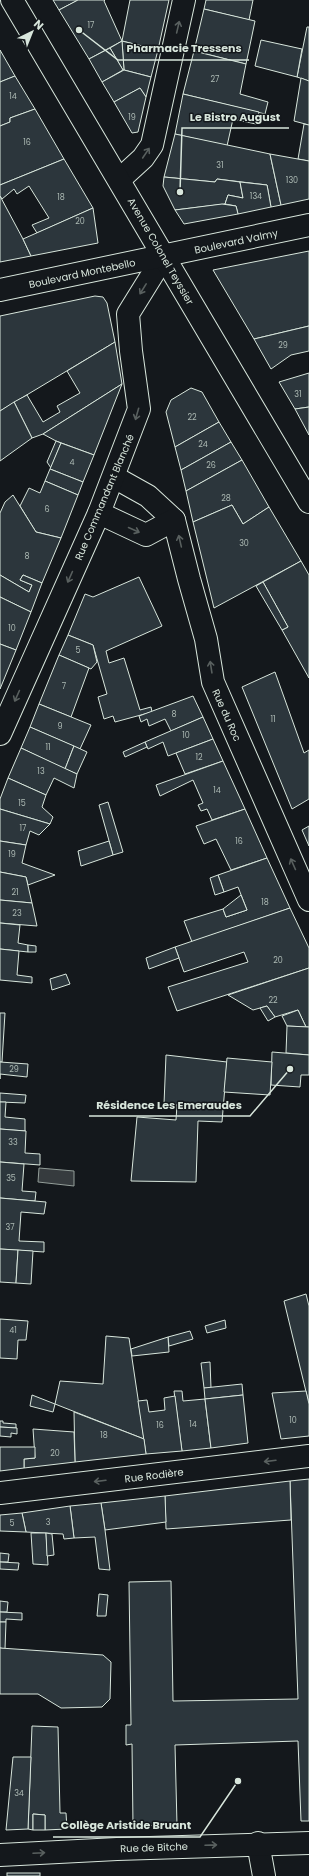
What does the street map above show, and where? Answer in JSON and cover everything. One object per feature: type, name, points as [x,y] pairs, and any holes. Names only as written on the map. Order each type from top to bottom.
[{"type":"street","name":"Avenue Colonel Teyssier","points":[[12,0],[309,502]]},
{"type":"street","points":[[119,180],[143,158],[152,145],[184,0]]},
{"type":"street","name":"Boulevard Valmy","points":[[164,256],[309,225]]},
{"type":"street","name":"Boulevard Montebello","points":[[0,290],[164,256]]},
{"type":"street","name":"Rue Commandant Blanché","points":[[0,734],[99,512],[139,410],[130,351],[128,314],[164,256]]},
{"type":"street","points":[[99,512],[146,535],[174,520],[148,496],[114,477]]},
{"type":"street","name":"Rue du Roc","points":[[174,520],[188,579],[206,639],[213,682],[309,900]]},
{"type":"street","name":"Rue Rodière","points":[[0,1493],[309,1456]]},
{"type":"street","points":[[258,1843],[264,1876]]},
{"type":"street","name":"Rue de Bitche","points":[[0,1855],[258,1843],[309,1843]]},
{"type":"shaded area","points":[[39,1168],[74,1171],[74,1186],[38,1182]]},
{"type":"building","points":[[53,0],[78,0],[59,10]]},
{"type":"building","points":[[78,0],[105,0],[104,1],[122,41],[89,59],[59,10]]},
{"type":"building","points":[[130,0],[169,0],[158,50],[122,41]]},
{"type":"building","points":[[206,0],[253,0],[249,20],[204,9]]},
{"type":"building","points":[[204,9],[255,21],[246,64],[194,51]]},
{"type":"building","points":[[307,27],[309,27],[309,81],[297,77]]},
{"type":"building","points":[[261,40],[302,49],[297,77],[255,66]]},
{"type":"building","points":[[122,41],[158,50],[151,77],[124,70]]},
{"type":"building","points":[[122,41],[124,70],[110,48]]},
{"type":"building","points":[[110,48],[123,70],[102,82],[89,59]]},
{"type":"building","points":[[0,50],[15,76],[0,82]]},
{"type":"building","points":[[194,51],[246,64],[240,94],[268,102],[265,114],[183,94]]},
{"type":"building","points":[[124,70],[151,77],[146,97],[140,88],[114,102],[102,82]]},
{"type":"building","points":[[15,76],[35,109],[10,118],[10,122],[0,126],[0,82]]},
{"type":"building","points":[[301,78],[309,81],[309,125],[294,121]]},
{"type":"building","points":[[140,88],[146,97],[138,132],[132,133],[114,102]]},
{"type":"building","points":[[183,94],[259,112],[256,124],[233,119],[227,146],[175,134]]},
{"type":"building","points":[[35,109],[64,159],[0,185],[0,126],[10,122],[10,118]]},
{"type":"building","points":[[304,124],[309,125],[309,161],[298,159]]},
{"type":"building","points":[[175,134],[270,154],[281,205],[271,207],[267,185],[217,179],[215,182],[164,177]]},
{"type":"building","points":[[270,154],[309,161],[309,199],[281,205]]},
{"type":"building","points":[[64,159],[93,208],[37,233],[32,225],[49,218],[29,186],[17,194],[14,189],[2,199],[0,196],[0,185]]},
{"type":"building","points":[[164,177],[215,182],[217,179],[240,182],[243,198],[228,195],[225,204],[175,210],[163,186]]},
{"type":"building","points":[[240,182],[267,185],[271,207],[238,214],[236,206],[225,204],[228,195],[243,198]]},
{"type":"building","points":[[0,196],[23,239],[31,256],[0,262]]},
{"type":"building","points":[[222,204],[236,206],[238,214],[184,224],[175,210]]},
{"type":"building","points":[[93,208],[98,243],[31,256],[23,239]]},
{"type":"building","points":[[309,251],[309,326],[254,339],[213,270]]},
{"type":"building","points":[[95,296],[103,297],[107,303],[115,342],[0,411],[0,316]]},
{"type":"building","points":[[309,326],[309,351],[291,355],[271,369],[254,339]]},
{"type":"building","points":[[115,342],[122,384],[43,434],[32,438],[14,402],[27,395],[43,422],[60,412],[57,406],[80,393],[67,371]]},
{"type":"building","points":[[309,373],[309,407],[295,409],[279,382]]},
{"type":"building","points":[[122,384],[94,455],[56,441],[43,434]]},
{"type":"building","points":[[191,388],[202,392],[219,422],[175,447],[166,412],[171,400]]},
{"type":"building","points":[[14,402],[32,438],[0,461],[0,411]]},
{"type":"building","points":[[309,407],[309,435],[295,409]]},
{"type":"building","points":[[219,422],[231,442],[181,470],[175,447]]},
{"type":"building","points":[[56,441],[61,443],[51,468],[47,462]]},
{"type":"building","points":[[231,442],[242,460],[186,491],[181,470]]},
{"type":"building","points":[[61,443],[94,455],[83,482],[50,469]]},
{"type":"building","points":[[242,460],[269,507],[243,524],[232,505],[193,522],[186,491]]},
{"type":"building","points":[[50,469],[83,482],[78,495],[45,481]]},
{"type":"building","points":[[45,481],[78,495],[61,538],[36,532],[20,506],[29,488],[40,493]]},
{"type":"building","points":[[13,495],[36,532],[61,538],[42,583],[23,575],[20,580],[32,585],[29,592],[0,575],[0,513],[5,502]]},
{"type":"building","points":[[232,505],[243,524],[269,507],[301,561],[214,608],[193,522]]},
{"type":"building","points":[[301,561],[309,575],[309,678],[282,630],[288,627],[263,582]]},
{"type":"building","points":[[0,575],[29,592],[32,585],[20,580],[23,575],[42,583],[31,612],[0,597]]},
{"type":"building","points":[[139,577],[162,626],[106,651],[109,663],[124,658],[140,710],[151,707],[152,712],[115,722],[113,716],[104,719],[98,697],[107,694],[93,645],[68,635],[85,594],[93,597]]},
{"type":"building","points":[[263,582],[288,627],[282,630],[256,586]]},
{"type":"building","points":[[0,597],[31,612],[16,650],[0,644]]},
{"type":"building","points":[[68,635],[93,645],[97,662],[91,669],[59,655]]},
{"type":"building","points":[[0,644],[16,650],[0,689]]},
{"type":"building","points":[[59,655],[89,668],[71,717],[39,704]]},
{"type":"building","points":[[275,672],[304,753],[309,750],[309,799],[292,809],[242,687]]},
{"type":"building","points":[[193,696],[203,717],[171,731],[165,719],[149,726],[147,719],[141,722],[139,716]]},
{"type":"building","points":[[39,704],[91,725],[80,749],[30,727]]},
{"type":"building","points":[[203,717],[213,739],[168,756],[163,742],[148,749],[145,742]]},
{"type":"building","points":[[30,727],[74,746],[65,769],[21,748]]},
{"type":"building","points":[[213,739],[223,761],[185,774],[176,753]]},
{"type":"building","points":[[145,742],[147,747],[125,757],[123,752]]},
{"type":"building","points":[[74,746],[87,752],[77,774],[65,769]]},
{"type":"building","points":[[21,748],[77,774],[74,788],[54,778],[46,795],[8,778]]},
{"type":"building","points":[[223,761],[245,809],[212,820],[207,809],[201,811],[198,805],[203,803],[193,780],[160,796],[156,785]]},
{"type":"building","points":[[8,778],[46,795],[42,807],[53,817],[50,824],[0,809],[0,799]]},
{"type":"building","points":[[108,802],[123,852],[113,855],[99,805]]},
{"type":"building","points":[[0,809],[50,824],[39,835],[30,831],[26,845],[0,841]]},
{"type":"building","points":[[245,809],[267,858],[231,870],[216,839],[204,844],[196,826]]},
{"type":"building","points":[[309,826],[309,846],[302,830]]},
{"type":"building","points":[[0,841],[26,845],[22,863],[55,875],[28,885],[26,877],[0,872]]},
{"type":"building","points":[[109,841],[113,855],[81,866],[78,851]]},
{"type":"building","points":[[267,858],[290,908],[192,942],[184,921],[223,909],[226,917],[247,910],[238,887],[224,892],[218,875]]},
{"type":"building","points":[[0,872],[26,877],[32,903],[0,900]]},
{"type":"building","points":[[218,875],[224,892],[215,895],[210,878]]},
{"type":"building","points":[[241,895],[247,910],[226,917],[223,909]]},
{"type":"building","points":[[0,900],[32,903],[37,926],[0,923]]},
{"type":"building","points":[[290,908],[309,948],[309,968],[177,1011],[168,987],[248,962],[244,952],[184,972],[175,947]]},
{"type":"building","points":[[0,923],[20,925],[18,943],[28,945],[28,952],[0,949]]},
{"type":"building","points":[[28,945],[36,946],[36,952],[28,952]]},
{"type":"building","points":[[175,947],[179,958],[149,969],[146,958]]},
{"type":"building","points":[[0,949],[19,951],[17,975],[32,977],[32,983],[0,980]]},
{"type":"building","points":[[309,968],[309,1027],[306,1027],[298,1010],[275,1017],[267,1006],[253,1010],[228,995]]},
{"type":"building","points":[[66,974],[70,984],[52,990],[50,979]]},
{"type":"building","points":[[267,1006],[275,1017],[268,1021],[260,1008]]},
{"type":"building","points":[[298,1010],[306,1027],[287,1026],[282,1016]]},
{"type":"building","points":[[0,1013],[5,1013],[2,1062],[0,1062]]},
{"type":"building","points":[[287,1026],[309,1027],[309,1055],[286,1053]]},
{"type":"building","points":[[272,1052],[309,1055],[309,1075],[301,1075],[300,1087],[271,1085]]},
{"type":"building","points":[[166,1055],[227,1062],[222,1122],[198,1121],[196,1182],[131,1181],[137,1117],[176,1120],[177,1105],[164,1104]]},
{"type":"building","points":[[227,1058],[272,1062],[270,1095],[224,1092]]},
{"type":"building","points":[[0,1062],[28,1064],[27,1077],[0,1074]]},
{"type":"building","points":[[0,1093],[26,1095],[25,1103],[0,1102]]},
{"type":"building","points":[[0,1102],[6,1102],[5,1117],[25,1119],[25,1131],[0,1129]]},
{"type":"building","points":[[0,1129],[26,1131],[25,1153],[40,1154],[40,1165],[0,1162]]},
{"type":"building","points":[[0,1162],[24,1164],[22,1191],[36,1192],[35,1201],[0,1198]]},
{"type":"building","points":[[0,1198],[46,1202],[44,1214],[21,1212],[19,1241],[44,1242],[44,1252],[0,1249]]},
{"type":"building","points":[[0,1249],[18,1250],[16,1283],[0,1282]]},
{"type":"building","points":[[18,1250],[33,1251],[31,1284],[16,1283]]},
{"type":"building","points":[[306,1294],[309,1306],[309,1404],[284,1301]]},
{"type":"building","points":[[0,1319],[28,1321],[26,1340],[18,1340],[17,1359],[0,1358]]},
{"type":"building","points":[[225,1320],[226,1328],[207,1333],[205,1326]]},
{"type":"building","points":[[190,1331],[193,1339],[169,1346],[168,1337]]},
{"type":"building","points":[[106,1336],[129,1338],[144,1439],[55,1404],[60,1381],[103,1384]]},
{"type":"building","points":[[168,1337],[169,1352],[132,1356],[131,1349]]},
{"type":"building","points":[[210,1362],[211,1388],[204,1388],[201,1363]]},
{"type":"building","points":[[242,1384],[243,1395],[205,1399],[204,1388]]},
{"type":"building","points":[[174,1391],[182,1391],[183,1401],[205,1399],[211,1448],[182,1451]]},
{"type":"building","points":[[306,1391],[309,1404],[309,1436],[281,1439],[272,1393]]},
{"type":"building","points":[[32,1395],[55,1404],[53,1412],[30,1406]]},
{"type":"building","points":[[243,1395],[248,1443],[211,1448],[205,1399]]},
{"type":"building","points":[[175,1396],[182,1451],[146,1454],[138,1401],[147,1400],[149,1412],[165,1410],[164,1398]]},
{"type":"building","points":[[74,1412],[144,1439],[146,1454],[75,1462]]},
{"type":"building","points":[[0,1421],[3,1421],[3,1423],[16,1424],[16,1428],[0,1427]]},
{"type":"building","points":[[0,1427],[17,1428],[17,1434],[11,1433],[11,1437],[0,1436]]},
{"type":"building","points":[[33,1429],[74,1432],[75,1462],[24,1468],[24,1459],[35,1458]]},
{"type":"building","points":[[0,1447],[35,1447],[35,1458],[24,1459],[24,1468],[0,1471]]},
{"type":"building","points":[[309,1479],[309,1821],[301,1821],[298,1741],[175,1745],[177,1825],[133,1826],[132,1744],[126,1745],[126,1725],[131,1725],[129,1582],[171,1581],[173,1701],[298,1699],[290,1481]]},
{"type":"building","points":[[290,1481],[291,1520],[166,1529],[165,1496]]},
{"type":"building","points":[[165,1496],[166,1522],[105,1530],[101,1503]]},
{"type":"building","points":[[101,1503],[110,1570],[99,1569],[95,1537],[74,1538],[70,1506]]},
{"type":"building","points":[[70,1506],[74,1538],[64,1539],[63,1534],[26,1532],[22,1513]]},
{"type":"building","points":[[22,1513],[26,1532],[0,1531],[0,1515]]},
{"type":"building","points":[[31,1533],[46,1533],[48,1565],[33,1564]]},
{"type":"building","points":[[46,1533],[52,1534],[54,1555],[47,1556]]},
{"type":"building","points":[[0,1553],[9,1554],[8,1562],[0,1562]]},
{"type":"building","points":[[0,1562],[19,1563],[18,1570],[0,1569]]},
{"type":"building","points":[[99,1594],[108,1595],[106,1616],[97,1616]]},
{"type":"building","points":[[0,1601],[8,1602],[7,1612],[0,1612]]},
{"type":"building","points":[[0,1612],[22,1613],[22,1620],[6,1619],[6,1622],[0,1622]]},
{"type":"building","points":[[0,1622],[6,1622],[5,1649],[0,1648]]},
{"type":"building","points":[[0,1648],[103,1655],[111,1662],[110,1699],[102,1707],[61,1708],[38,1694],[0,1694]]},
{"type":"building","points":[[32,1726],[58,1727],[60,1813],[66,1813],[67,1829],[45,1830],[45,1815],[33,1814],[33,1830],[28,1829]]},
{"type":"building","points":[[13,1757],[31,1757],[28,1829],[6,1830]]},
{"type":"building","points":[[33,1814],[45,1815],[45,1830],[33,1830]]},
{"type":"building","points":[[7,1873],[40,1873],[40,1876],[7,1876]]},
{"type":"place","name":"Pharmacie Tressens","points":[[79,30]]},
{"type":"place","name":"Le Bistro August","points":[[180,192]]},
{"type":"place","name":"Résidence Les Emeraudes","points":[[290,1069]]},
{"type":"place","name":"Collège Aristide Bruant","points":[[238,1781]]}]
